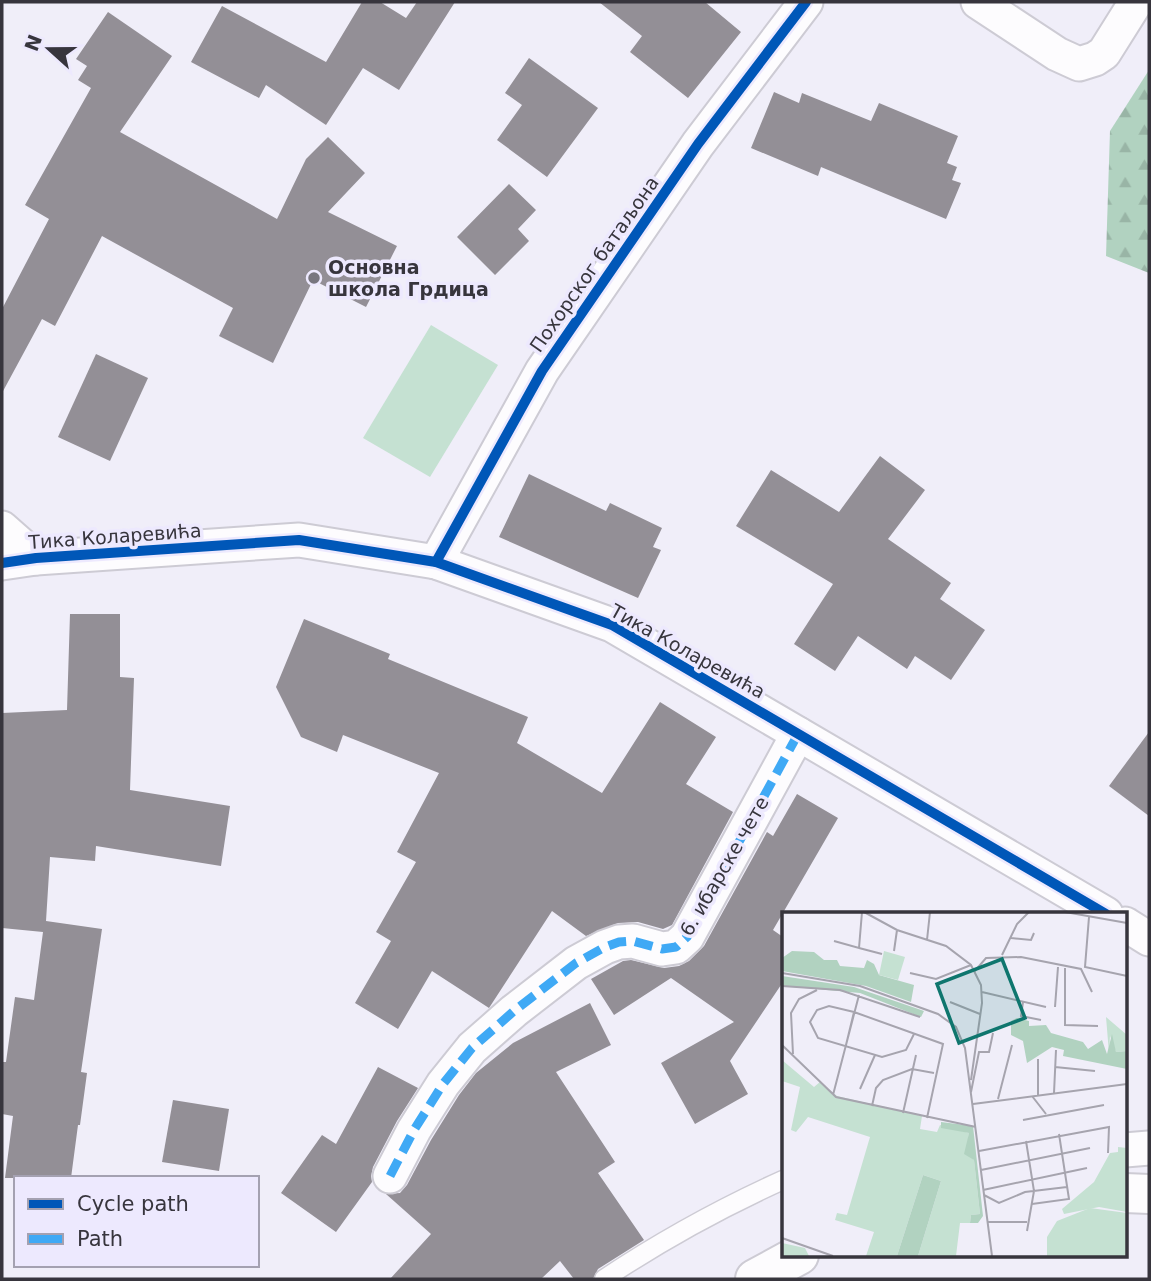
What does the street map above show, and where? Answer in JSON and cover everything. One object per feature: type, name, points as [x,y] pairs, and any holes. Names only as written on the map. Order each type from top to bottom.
[{"type":"street","name":"Похорског батаљона","points":[[436,562],[542,371],[698,144],[806,2]]},
{"type":"street","points":[[978,2],[1057,54],[1079,64],[1104,53],[1136,2]]},
{"type":"street","points":[[2,528],[36,558]]},
{"type":"street","name":"Тика Коларевића","points":[[2,563],[36,558],[299,540],[436,562],[612,625],[1103,912]]},
{"type":"street","name":"6. ибарске чете","points":[[390,1176],[414,1130],[443,1084],[472,1048],[523,1003],[576,964],[606,947],[633,941],[662,949],[676,947],[687,937],[798,734]]},
{"type":"street","points":[[1126,925],[1149,939]]},
{"type":"street","points":[[1126,1150],[1149,1148]]},
{"type":"street","points":[[1126,1193],[1149,1194]]},
{"type":"street","points":[[755,1279],[797,1256]]},
{"type":"lane","points":[[604,1279],[680,1231],[782,1180]]},
{"type":"green space","points":[[1149,70],[1149,273],[1106,256],[1110,131]]},
{"type":"green space","points":[[431,325],[498,365],[430,477],[363,438]]},
{"type":"building","points":[[362,2],[380,2],[406,18],[417,2],[455,2],[399,90],[363,68],[326,125],[266,85],[259,98],[191,62],[222,6],[326,62]]},
{"type":"building","points":[[599,2],[705,2],[741,32],[688,98],[630,52],[642,36]]},
{"type":"building","points":[[108,12],[172,56],[120,132],[277,219],[306,159],[328,137],[365,173],[328,212],[397,246],[366,307],[313,280],[273,363],[219,336],[233,308],[102,236],[55,326],[42,319],[2,393],[2,309],[49,219],[25,205],[91,88],[78,80],[87,66],[76,59]]},
{"type":"building","points":[[529,58],[598,108],[547,177],[497,140],[522,105],[505,93]]},
{"type":"building","points":[[774,92],[799,103],[802,93],[871,121],[879,103],[958,136],[947,163],[957,167],[952,180],[961,183],[946,219],[821,167],[818,176],[751,148]]},
{"type":"building","points":[[509,184],[536,210],[518,229],[529,241],[495,275],[457,237]]},
{"type":"building","points":[[96,354],[148,378],[110,461],[58,437]]},
{"type":"building","points":[[880,456],[925,490],[888,539],[951,583],[940,599],[985,630],[951,680],[915,656],[907,669],[858,636],[835,671],[794,644],[833,584],[736,526],[771,470],[839,512]]},
{"type":"building","points":[[529,474],[606,511],[610,503],[662,528],[653,547],[661,550],[638,598],[499,537]]},
{"type":"building","points":[[70,614],[120,614],[120,677],[134,678],[130,790],[230,806],[221,866],[96,846],[95,861],[50,857],[46,921],[102,929],[81,1072],[87,1073],[80,1125],[71,1176],[5,1178],[13,1116],[2,1114],[2,1062],[6,1062],[15,997],[34,1000],[43,932],[2,928],[2,713],[67,710]]},
{"type":"building","points":[[304,619],[390,654],[388,659],[528,717],[517,743],[602,793],[660,702],[716,737],[686,784],[733,812],[672,925],[663,929],[638,922],[618,923],[586,936],[552,911],[489,1008],[432,971],[398,1029],[355,1003],[391,941],[376,932],[416,862],[397,852],[439,773],[343,735],[337,752],[301,737],[276,687]]},
{"type":"building","points":[[1149,732],[1149,816],[1109,786]]},
{"type":"building","points":[[797,794],[838,818],[773,930],[782,936],[782,983],[730,1061],[748,1094],[695,1124],[661,1063],[734,1022],[671,978],[614,1015],[591,979],[623,961],[631,960],[664,968],[679,966],[689,961],[704,946],[767,832],[773,836]]},
{"type":"building","points":[[590,1003],[611,1045],[556,1072],[615,1162],[598,1173],[644,1240],[598,1269],[593,1279],[574,1279],[560,1261],[541,1279],[390,1279],[431,1234],[386,1194],[400,1193],[407,1185],[431,1140],[476,1073],[513,1043]]},
{"type":"building","points":[[378,1067],[418,1088],[373,1167],[372,1182],[336,1232],[281,1193],[322,1135],[336,1144]]},
{"type":"building","points":[[173,1100],[229,1109],[219,1171],[162,1162]]},
{"type":"marked path","points":[[390,1176],[414,1130],[443,1084],[472,1048],[514,1011],[576,963],[605,947],[633,941],[662,949],[676,947],[687,937],[798,734]]},
{"type":"cycle path","points":[[436,562],[542,371],[698,144],[806,2]]},
{"type":"cycle path","points":[[2,563],[36,558],[299,540],[436,562],[612,625],[1103,912]]},
{"type":"place","name":"Основна школа Грдица","points":[[314,278]]}]
